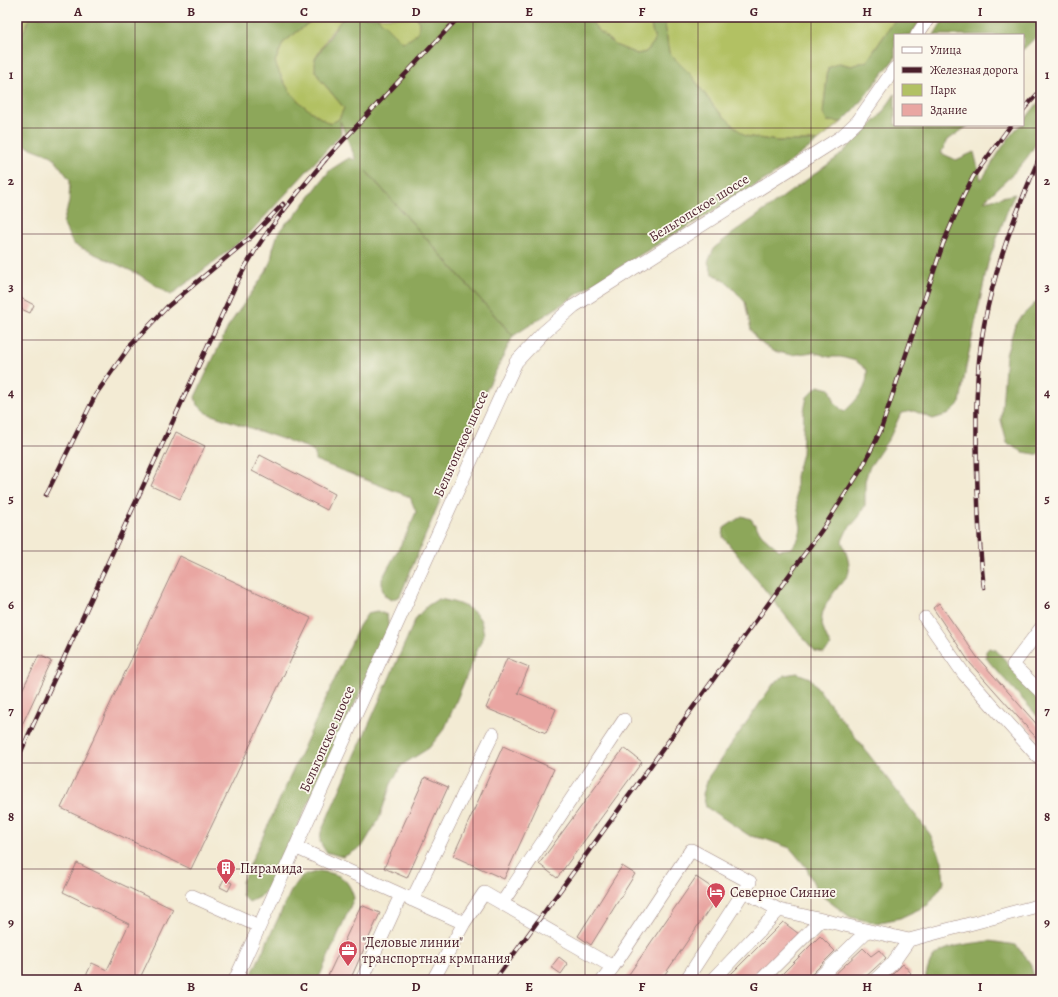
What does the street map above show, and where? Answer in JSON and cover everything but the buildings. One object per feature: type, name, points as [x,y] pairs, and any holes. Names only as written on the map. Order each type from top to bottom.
[{"type":"street","points":[[918,34],[929,17]]},
{"type":"street","name":"Бельгопское шоссе","points":[[234,980],[516,362],[544,332],[574,306],[841,137],[868,108],[894,69]]},
{"type":"street","points":[[925,618],[964,674],[1041,760]]},
{"type":"street","points":[[1041,628],[1013,665],[1041,692]]},
{"type":"street","points":[[502,903],[624,720]]},
{"type":"street","points":[[362,980],[493,734]]},
{"type":"street","points":[[295,848],[464,923]]},
{"type":"street","points":[[603,980],[614,967],[691,850],[750,882],[686,980]]},
{"type":"street","points":[[744,891],[779,910],[909,940],[1041,905]]},
{"type":"street","points":[[433,980],[464,923],[484,893],[614,967]]},
{"type":"street","points":[[192,896],[259,926]]},
{"type":"street","points":[[713,980],[779,910]]},
{"type":"street","points":[[761,980],[821,920]]},
{"type":"street","points":[[817,980],[867,931]]},
{"type":"street","points":[[875,980],[892,964],[909,940]]},
{"type":"green space","points":[[17,17],[30,17],[17,47]]},
{"type":"green space","points":[[30,17],[316,17],[283,43],[275,62],[290,92],[296,99],[330,124],[339,119],[344,108],[320,79],[315,70],[315,59],[341,20],[348,17],[377,17],[402,42],[411,39],[417,33],[419,22],[417,17],[588,17],[598,30],[615,45],[637,54],[646,52],[655,41],[649,17],[664,17],[669,53],[691,75],[715,108],[745,136],[777,141],[818,141],[773,175],[615,270],[513,336],[486,391],[400,596],[391,600],[385,596],[382,588],[382,579],[407,533],[416,512],[410,497],[315,460],[315,453],[306,447],[206,413],[197,404],[195,397],[229,325],[266,272],[271,260],[278,233],[285,224],[294,217],[330,170],[349,158],[356,160],[340,121],[341,134],[246,237],[171,295],[138,274],[73,244],[63,223],[69,202],[70,180],[52,156],[26,146],[17,138],[17,47]]},
{"type":"green space","points":[[316,17],[348,17],[333,30],[315,59],[320,79],[344,108],[339,119],[330,124],[296,99],[290,92],[275,62],[283,43]]},
{"type":"green space","points":[[377,17],[417,17],[419,26],[417,33],[411,39],[402,42]]},
{"type":"green space","points":[[588,17],[649,17],[655,41],[646,52],[637,54],[615,45],[598,30]]},
{"type":"green space","points":[[664,17],[897,17],[867,61],[851,66],[839,63],[828,68],[824,104],[827,121],[842,122],[818,141],[777,141],[745,136],[715,108],[691,75],[669,53]]},
{"type":"green space","points":[[897,17],[923,17],[912,34],[894,34],[894,59],[854,110],[842,122],[827,121],[823,114],[828,68],[839,63],[851,66],[867,61]]},
{"type":"green space","points":[[945,17],[1041,17],[1041,32],[1024,49],[1024,34],[935,34]]},
{"type":"green space","points":[[894,95],[894,126],[968,126],[948,140],[941,153],[956,160],[974,152],[981,180],[1009,138],[1019,126],[1024,126],[1024,121],[1041,99],[1042,127],[1037,142],[1025,161],[984,201],[1015,194],[1009,206],[988,263],[960,403],[949,414],[933,419],[914,411],[901,413],[890,437],[869,468],[865,481],[865,505],[859,517],[847,530],[842,541],[849,563],[848,575],[827,603],[822,615],[823,629],[831,646],[824,653],[815,651],[804,639],[723,537],[724,528],[742,516],[751,519],[762,535],[779,550],[792,548],[799,537],[801,528],[796,498],[796,476],[802,453],[804,411],[807,397],[818,386],[830,389],[835,403],[844,412],[864,389],[867,370],[856,361],[841,357],[829,357],[813,352],[792,355],[773,351],[757,340],[751,330],[745,302],[728,283],[712,273],[708,262],[714,248],[838,157],[879,117]]},
{"type":"green space","points":[[1041,297],[1041,455],[1023,452],[1007,443],[1001,420],[1006,355],[1014,328],[1021,317]]},
{"type":"green space","points":[[438,599],[467,607],[480,619],[484,634],[445,728],[429,748],[402,765],[391,784],[379,819],[362,847],[343,857],[326,852],[320,842],[321,832],[416,618],[427,606]]},
{"type":"green space","points":[[377,611],[387,615],[389,630],[271,884],[261,896],[249,902],[242,895],[242,882],[359,626],[368,613]]},
{"type":"green space","points":[[989,648],[996,650],[1041,699],[1041,720],[990,663],[986,657],[986,651]]},
{"type":"green space","points":[[797,673],[810,678],[930,834],[942,861],[944,883],[928,905],[900,918],[876,923],[850,917],[818,893],[806,867],[790,848],[765,839],[750,836],[706,807],[703,794],[709,776],[774,683],[785,675]]},
{"type":"green space","points":[[319,871],[337,875],[346,881],[354,898],[318,980],[249,980],[291,891],[302,876]]},
{"type":"green space","points":[[989,941],[1016,945],[1030,963],[1035,980],[925,980],[930,962],[937,954],[955,946]]},
{"type":"railway","points":[[322,163],[459,17]]},
{"type":"railway","points":[[1024,109],[1041,90]]},
{"type":"railway","points":[[495,980],[824,527],[862,468],[880,432],[943,244],[962,199],[973,177],[1010,126]]},
{"type":"railway","points":[[984,588],[979,529],[976,434],[981,343],[994,281],[1015,217],[1041,154]]},
{"type":"railway","points":[[17,760],[237,282],[256,249],[289,203],[326,159]]},
{"type":"railway","points":[[46,495],[96,394],[130,346],[167,307],[251,237],[283,204]]},
{"type":"place","name":"Пирамида","points":[[226,885]]},
{"type":"place","name":"Северное Сияние","points":[[716,909]]},
{"type":"place","name":"\"Деловые линии\" транспортная крмпания","points":[[348,967]]}]
